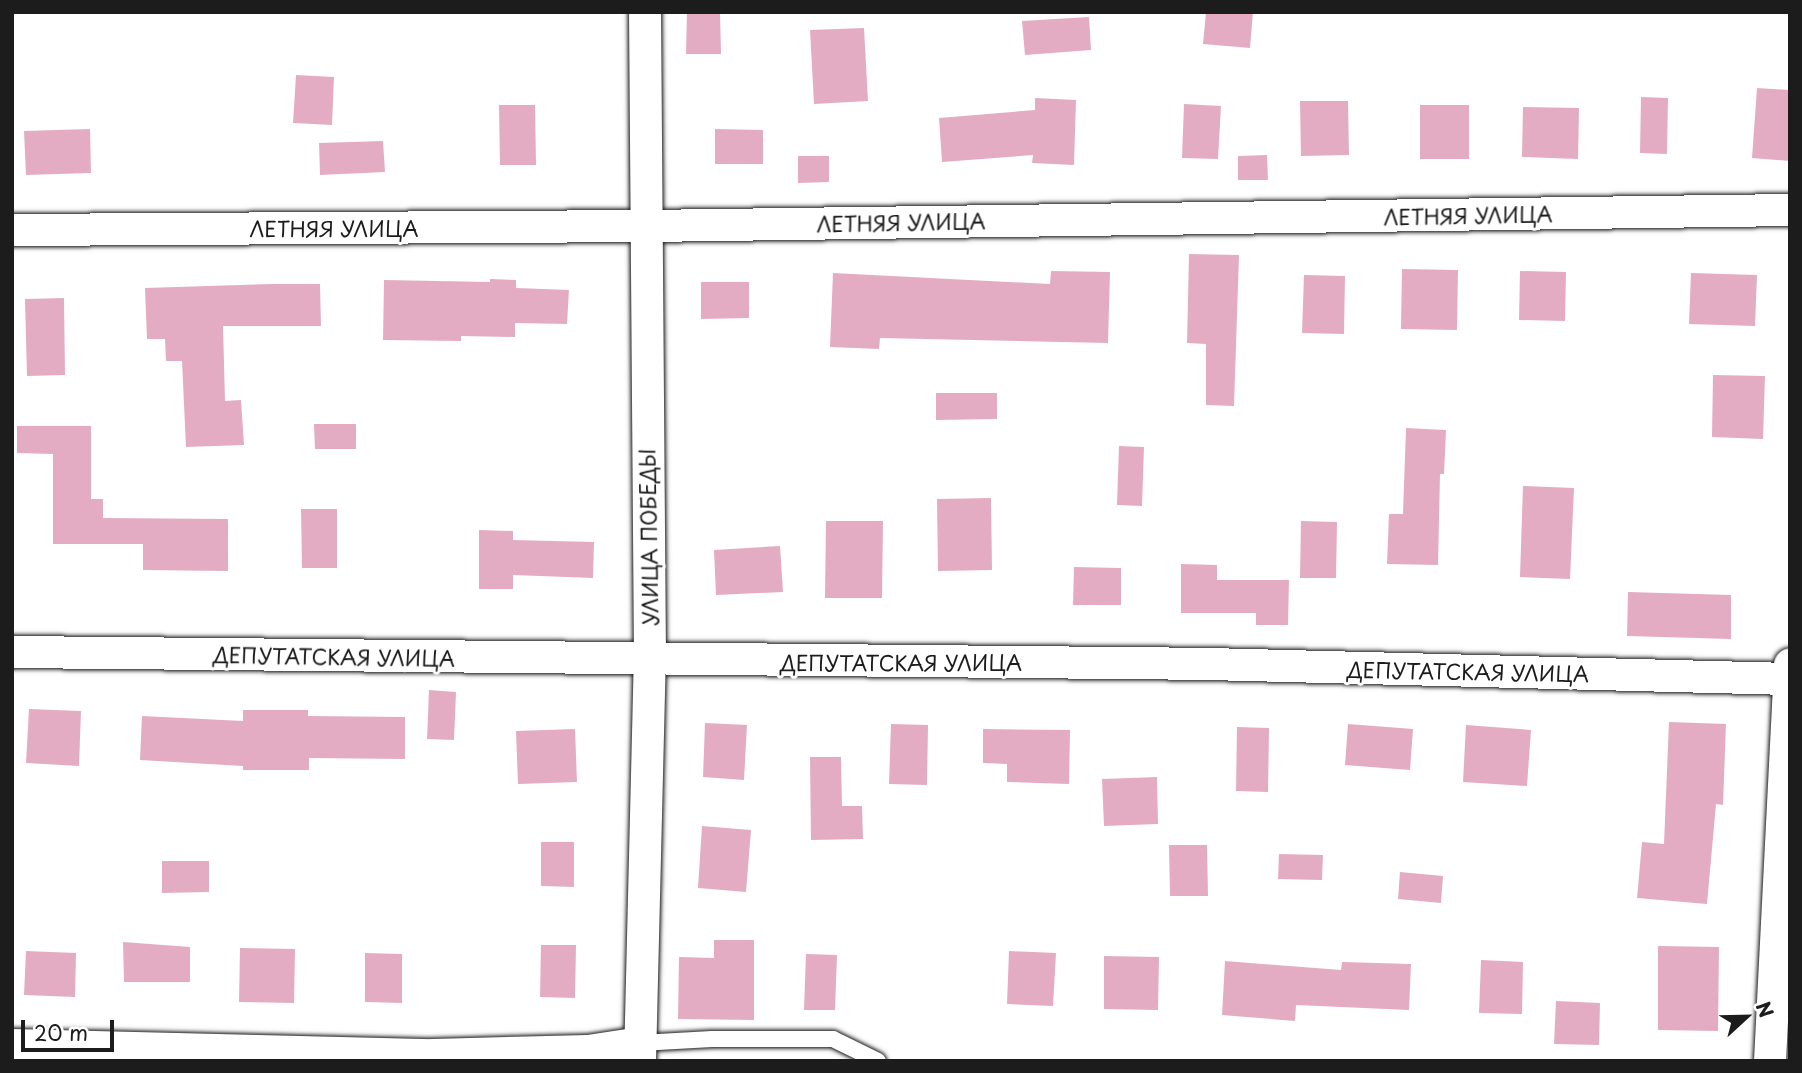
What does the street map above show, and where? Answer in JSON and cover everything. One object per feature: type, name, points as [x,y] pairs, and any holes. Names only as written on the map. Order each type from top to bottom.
[{"type":"street","name":"УЛИЦА ПОБЕДЫ","points":[[640,1052],[650,660],[645,12]]},
{"type":"street","name":"ЛЕТНЯЯ УЛИЦА","points":[[12,230],[646,226],[1790,210]]},
{"type":"street","name":"ДЕПУТАТСКАЯ УЛИЦА","points":[[12,652],[1209,664],[1789,674]]},
{"type":"street","points":[[1770,1061],[1789,674]]},
{"type":"street","points":[[12,1045],[433,1055],[640,1052]]},
{"type":"lane","points":[[640,1052],[712,1039],[833,1039],[878,1061]]},
{"type":"building","points":[[687,12],[720,12],[721,54],[686,54]]},
{"type":"building","points":[[1206,12],[1253,12],[1250,48],[1203,44]]},
{"type":"building","points":[[1089,17],[1091,50],[1025,55],[1022,21]]},
{"type":"building","points":[[864,28],[868,101],[814,104],[810,30]]},
{"type":"building","points":[[296,75],[334,77],[332,125],[293,123]]},
{"type":"building","points":[[1757,88],[1790,90],[1790,161],[1752,158]]},
{"type":"building","points":[[1641,97],[1668,98],[1667,154],[1640,153]]},
{"type":"building","points":[[1035,98],[1076,100],[1074,165],[1032,163],[1033,155],[942,162],[939,118],[1035,110]]},
{"type":"building","points":[[1300,101],[1348,101],[1349,155],[1301,156]]},
{"type":"building","points":[[1184,104],[1221,106],[1218,159],[1182,158]]},
{"type":"building","points":[[499,105],[535,105],[536,165],[500,165]]},
{"type":"building","points":[[1420,105],[1469,105],[1469,159],[1420,159]]},
{"type":"building","points":[[1523,107],[1579,108],[1578,159],[1522,157]]},
{"type":"building","points":[[90,129],[91,173],[26,175],[24,131]]},
{"type":"building","points":[[715,129],[763,130],[763,164],[715,164]]},
{"type":"building","points":[[383,141],[385,172],[320,175],[319,143]]},
{"type":"building","points":[[1267,155],[1268,180],[1238,180],[1238,156]]},
{"type":"building","points":[[798,156],[829,156],[829,182],[798,183]]},
{"type":"building","points":[[1189,254],[1239,255],[1234,406],[1206,405],[1206,344],[1187,343]]},
{"type":"building","points":[[1402,269],[1458,270],[1457,330],[1401,329]]},
{"type":"building","points":[[1051,271],[1110,272],[1108,343],[880,338],[879,349],[830,347],[833,273],[1050,284]]},
{"type":"building","points":[[1520,271],[1566,272],[1565,321],[1519,320]]},
{"type":"building","points":[[1691,273],[1757,275],[1755,326],[1689,324]]},
{"type":"building","points":[[1304,275],[1345,276],[1344,334],[1302,333]]},
{"type":"building","points":[[490,279],[516,280],[516,288],[569,290],[567,324],[515,323],[515,337],[461,336],[461,341],[383,340],[384,280],[490,282]]},
{"type":"building","points":[[701,282],[749,282],[749,318],[701,319]]},
{"type":"building","points":[[320,284],[321,326],[223,326],[225,401],[241,400],[244,445],[186,447],[182,361],[166,361],[165,339],[147,339],[145,288]]},
{"type":"building","points":[[64,298],[65,375],[27,376],[25,299]]},
{"type":"building","points":[[1713,375],[1765,376],[1763,439],[1712,437]]},
{"type":"building","points":[[936,393],[997,393],[997,419],[936,420]]},
{"type":"building","points":[[314,424],[356,424],[356,449],[315,449]]},
{"type":"building","points":[[17,426],[91,426],[91,499],[103,499],[103,518],[228,519],[228,571],[143,570],[143,544],[53,544],[53,454],[17,453]]},
{"type":"building","points":[[1406,428],[1446,430],[1444,474],[1440,474],[1438,565],[1387,564],[1389,514],[1403,514]]},
{"type":"building","points":[[1119,446],[1144,447],[1142,506],[1117,505]]},
{"type":"building","points":[[1523,486],[1574,488],[1570,579],[1520,577]]},
{"type":"building","points":[[991,498],[992,570],[938,571],[937,499]]},
{"type":"building","points":[[301,509],[337,509],[337,568],[302,568]]},
{"type":"building","points":[[826,521],[883,521],[882,598],[825,598]]},
{"type":"building","points":[[1301,521],[1337,522],[1336,578],[1300,578]]},
{"type":"building","points":[[479,530],[513,531],[513,540],[594,542],[593,578],[513,575],[513,589],[479,589]]},
{"type":"building","points":[[780,546],[783,592],[716,595],[714,550]]},
{"type":"building","points":[[1181,564],[1217,565],[1217,580],[1289,580],[1288,625],[1256,625],[1256,613],[1181,613]]},
{"type":"building","points":[[1074,567],[1121,568],[1121,605],[1073,605]]},
{"type":"building","points":[[1628,592],[1731,595],[1731,639],[1627,636]]},
{"type":"building","points":[[429,690],[456,692],[454,740],[427,739]]},
{"type":"building","points":[[29,709],[81,711],[79,766],[26,763]]},
{"type":"building","points":[[243,710],[308,710],[308,716],[405,717],[405,759],[309,758],[309,770],[243,770],[243,766],[140,760],[142,716],[243,721]]},
{"type":"building","points":[[1669,722],[1726,724],[1723,805],[1716,804],[1707,904],[1637,898],[1642,842],[1664,844]]},
{"type":"building","points":[[705,723],[747,725],[744,780],[703,777]]},
{"type":"building","points":[[891,724],[928,725],[927,785],[889,784]]},
{"type":"building","points":[[1348,724],[1413,729],[1410,770],[1345,765]]},
{"type":"building","points":[[1466,725],[1531,730],[1527,786],[1463,782]]},
{"type":"building","points":[[1237,727],[1269,728],[1268,792],[1236,791]]},
{"type":"building","points":[[575,729],[577,782],[518,784],[516,731]]},
{"type":"building","points":[[983,729],[1070,730],[1069,784],[1007,782],[1007,764],[983,763]]},
{"type":"building","points":[[810,757],[841,757],[842,806],[862,806],[863,839],[811,840]]},
{"type":"building","points":[[1157,777],[1158,824],[1104,826],[1102,779]]},
{"type":"building","points":[[702,826],[751,830],[746,892],[698,888]]},
{"type":"building","points":[[541,842],[574,842],[574,887],[541,886]]},
{"type":"building","points":[[1169,845],[1207,845],[1208,896],[1170,896]]},
{"type":"building","points":[[1279,854],[1323,855],[1322,880],[1278,879]]},
{"type":"building","points":[[162,861],[209,861],[209,892],[162,893]]},
{"type":"building","points":[[1400,872],[1443,876],[1441,903],[1398,899]]},
{"type":"building","points":[[714,940],[754,940],[754,1020],[678,1019],[679,957],[714,958]]},
{"type":"building","points":[[123,942],[190,947],[190,982],[124,982]]},
{"type":"building","points":[[541,945],[576,945],[575,998],[540,997]]},
{"type":"building","points":[[1658,946],[1719,947],[1718,1031],[1658,1030]]},
{"type":"building","points":[[240,948],[295,949],[294,1003],[239,1002]]},
{"type":"building","points":[[26,951],[76,953],[75,997],[24,995]]},
{"type":"building","points":[[1009,951],[1056,953],[1053,1006],[1007,1004]]},
{"type":"building","points":[[365,953],[402,954],[402,1003],[365,1002]]},
{"type":"building","points":[[806,954],[837,955],[835,1010],[804,1010]]},
{"type":"building","points":[[1104,956],[1159,957],[1158,1010],[1104,1009]]},
{"type":"building","points":[[1481,960],[1523,962],[1522,1014],[1479,1013]]},
{"type":"building","points":[[1225,961],[1341,970],[1342,962],[1411,964],[1409,1010],[1296,1005],[1295,1021],[1222,1015]]},
{"type":"building","points":[[1556,1001],[1600,1003],[1599,1045],[1554,1044]]}]
